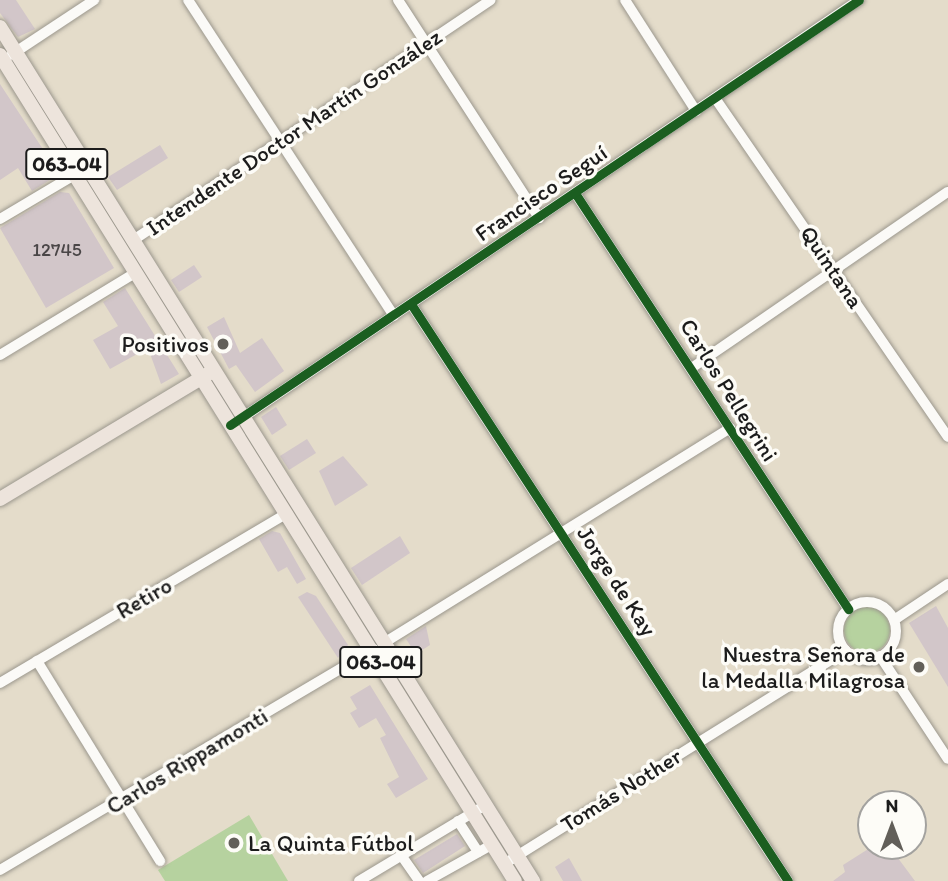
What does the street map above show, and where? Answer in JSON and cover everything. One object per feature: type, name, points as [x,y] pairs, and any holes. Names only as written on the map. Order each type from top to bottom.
[{"type":"main road","name":"063-04","points":[[0,27],[6,56],[74,175],[373,649],[514,881]]},
{"type":"main road","name":"063-04","points":[[6,56],[132,241],[215,370],[387,641],[533,881]]},
{"type":"main road","points":[[0,499],[215,370]]},
{"type":"street","points":[[6,56],[94,0]]},
{"type":"street","points":[[188,0],[394,316]]},
{"type":"street","points":[[398,0],[539,218]]},
{"type":"street","name":"Intendente Doctor Martín González","points":[[132,241],[491,0]]},
{"type":"street","points":[[625,0],[696,111]]},
{"type":"street","name":"Francisco Seguí","points":[[230,425],[858,0]]},
{"type":"street","name":"Quintana","points":[[715,98],[948,437]]},
{"type":"street","points":[[0,219],[74,175]]},
{"type":"street","points":[[694,367],[948,192]]},
{"type":"street","name":"Carlos Pellegrini","points":[[575,193],[694,367],[730,428],[848,609]]},
{"type":"street","points":[[0,355],[135,273]]},
{"type":"street","name":"Jorge de Kay","points":[[411,304],[700,741],[788,880]]},
{"type":"street","points":[[387,641],[730,428]]},
{"type":"street","name":"Retiro","points":[[0,683],[288,513]]},
{"type":"street","points":[[894,620],[948,584]]},
{"type":"street","points":[[869,602],[894,620],[892,645],[880,656],[862,659],[846,650],[838,634],[848,609],[869,602]]},
{"type":"street","name":"Carlos Rippamonti","points":[[0,870],[122,801],[373,649]]},
{"type":"street","name":"Tomás Nother","points":[[504,864],[846,650]]},
{"type":"street","points":[[880,656],[948,759]]},
{"type":"street","points":[[37,661],[160,861]]},
{"type":"street","points":[[359,881],[487,804]]},
{"type":"street","points":[[458,821],[478,852]]},
{"type":"street","points":[[426,881],[493,844]]},
{"type":"street","points":[[401,855],[419,881]]},
{"type":"green space","points":[[867,607],[884,613],[890,630],[884,647],[867,653],[850,647],[844,630],[850,613]]},
{"type":"green space","name":"La Quinta Fútbol","points":[[249,815],[288,881],[165,881],[158,870]]},
{"type":"building","points":[[0,0],[16,0],[35,29],[18,37],[0,13]]},
{"type":"building","points":[[0,84],[56,169],[53,178],[32,191],[18,168],[0,180]]},
{"type":"building","points":[[160,145],[168,158],[117,190],[108,177]]},
{"type":"building","points":[[60,192],[69,193],[114,268],[46,308],[0,228]]},
{"type":"building","points":[[194,265],[202,277],[179,292],[171,280]]},
{"type":"building","points":[[125,288],[179,374],[161,384],[148,348],[110,369],[93,340],[118,326],[103,302]]},
{"type":"building","points":[[224,317],[240,353],[262,338],[284,371],[255,392],[236,365],[229,369],[207,327]]},
{"type":"building","points":[[276,407],[287,425],[272,435],[261,417]]},
{"type":"building","points":[[307,439],[316,453],[289,470],[280,456]]},
{"type":"building","points":[[343,456],[368,485],[335,506],[319,471]]},
{"type":"building","points":[[272,531],[280,533],[306,579],[297,584],[287,567],[278,572],[259,539]]},
{"type":"building","points":[[400,536],[410,553],[362,585],[351,568]]},
{"type":"building","points":[[307,592],[316,596],[348,645],[338,658],[298,597]]},
{"type":"building","points":[[936,606],[948,628],[948,687],[909,623]]},
{"type":"building","points":[[426,626],[430,645],[416,654],[406,639]]},
{"type":"building","points":[[370,685],[428,779],[396,798],[387,784],[399,777],[380,738],[386,735],[376,718],[359,728],[350,713],[357,709],[350,697]]},
{"type":"building","points":[[457,834],[465,846],[423,873],[414,860]]},
{"type":"building","points":[[857,856],[857,860],[899,860],[915,881],[833,881],[845,872],[843,865]]},
{"type":"building","points":[[569,858],[582,881],[563,881],[555,867]]},
{"type":"cycle path","points":[[230,425],[859,0]]},
{"type":"cycle path","points":[[575,193],[848,609]]},
{"type":"cycle path","points":[[411,304],[788,881]]},
{"type":"place","name":"Positivos","points":[[223,344]]},
{"type":"place","name":"Nuestra Señora de la Medalla Milagrosa","points":[[919,667]]},
{"type":"place","name":"La Quinta Fútbol","points":[[234,843]]}]
